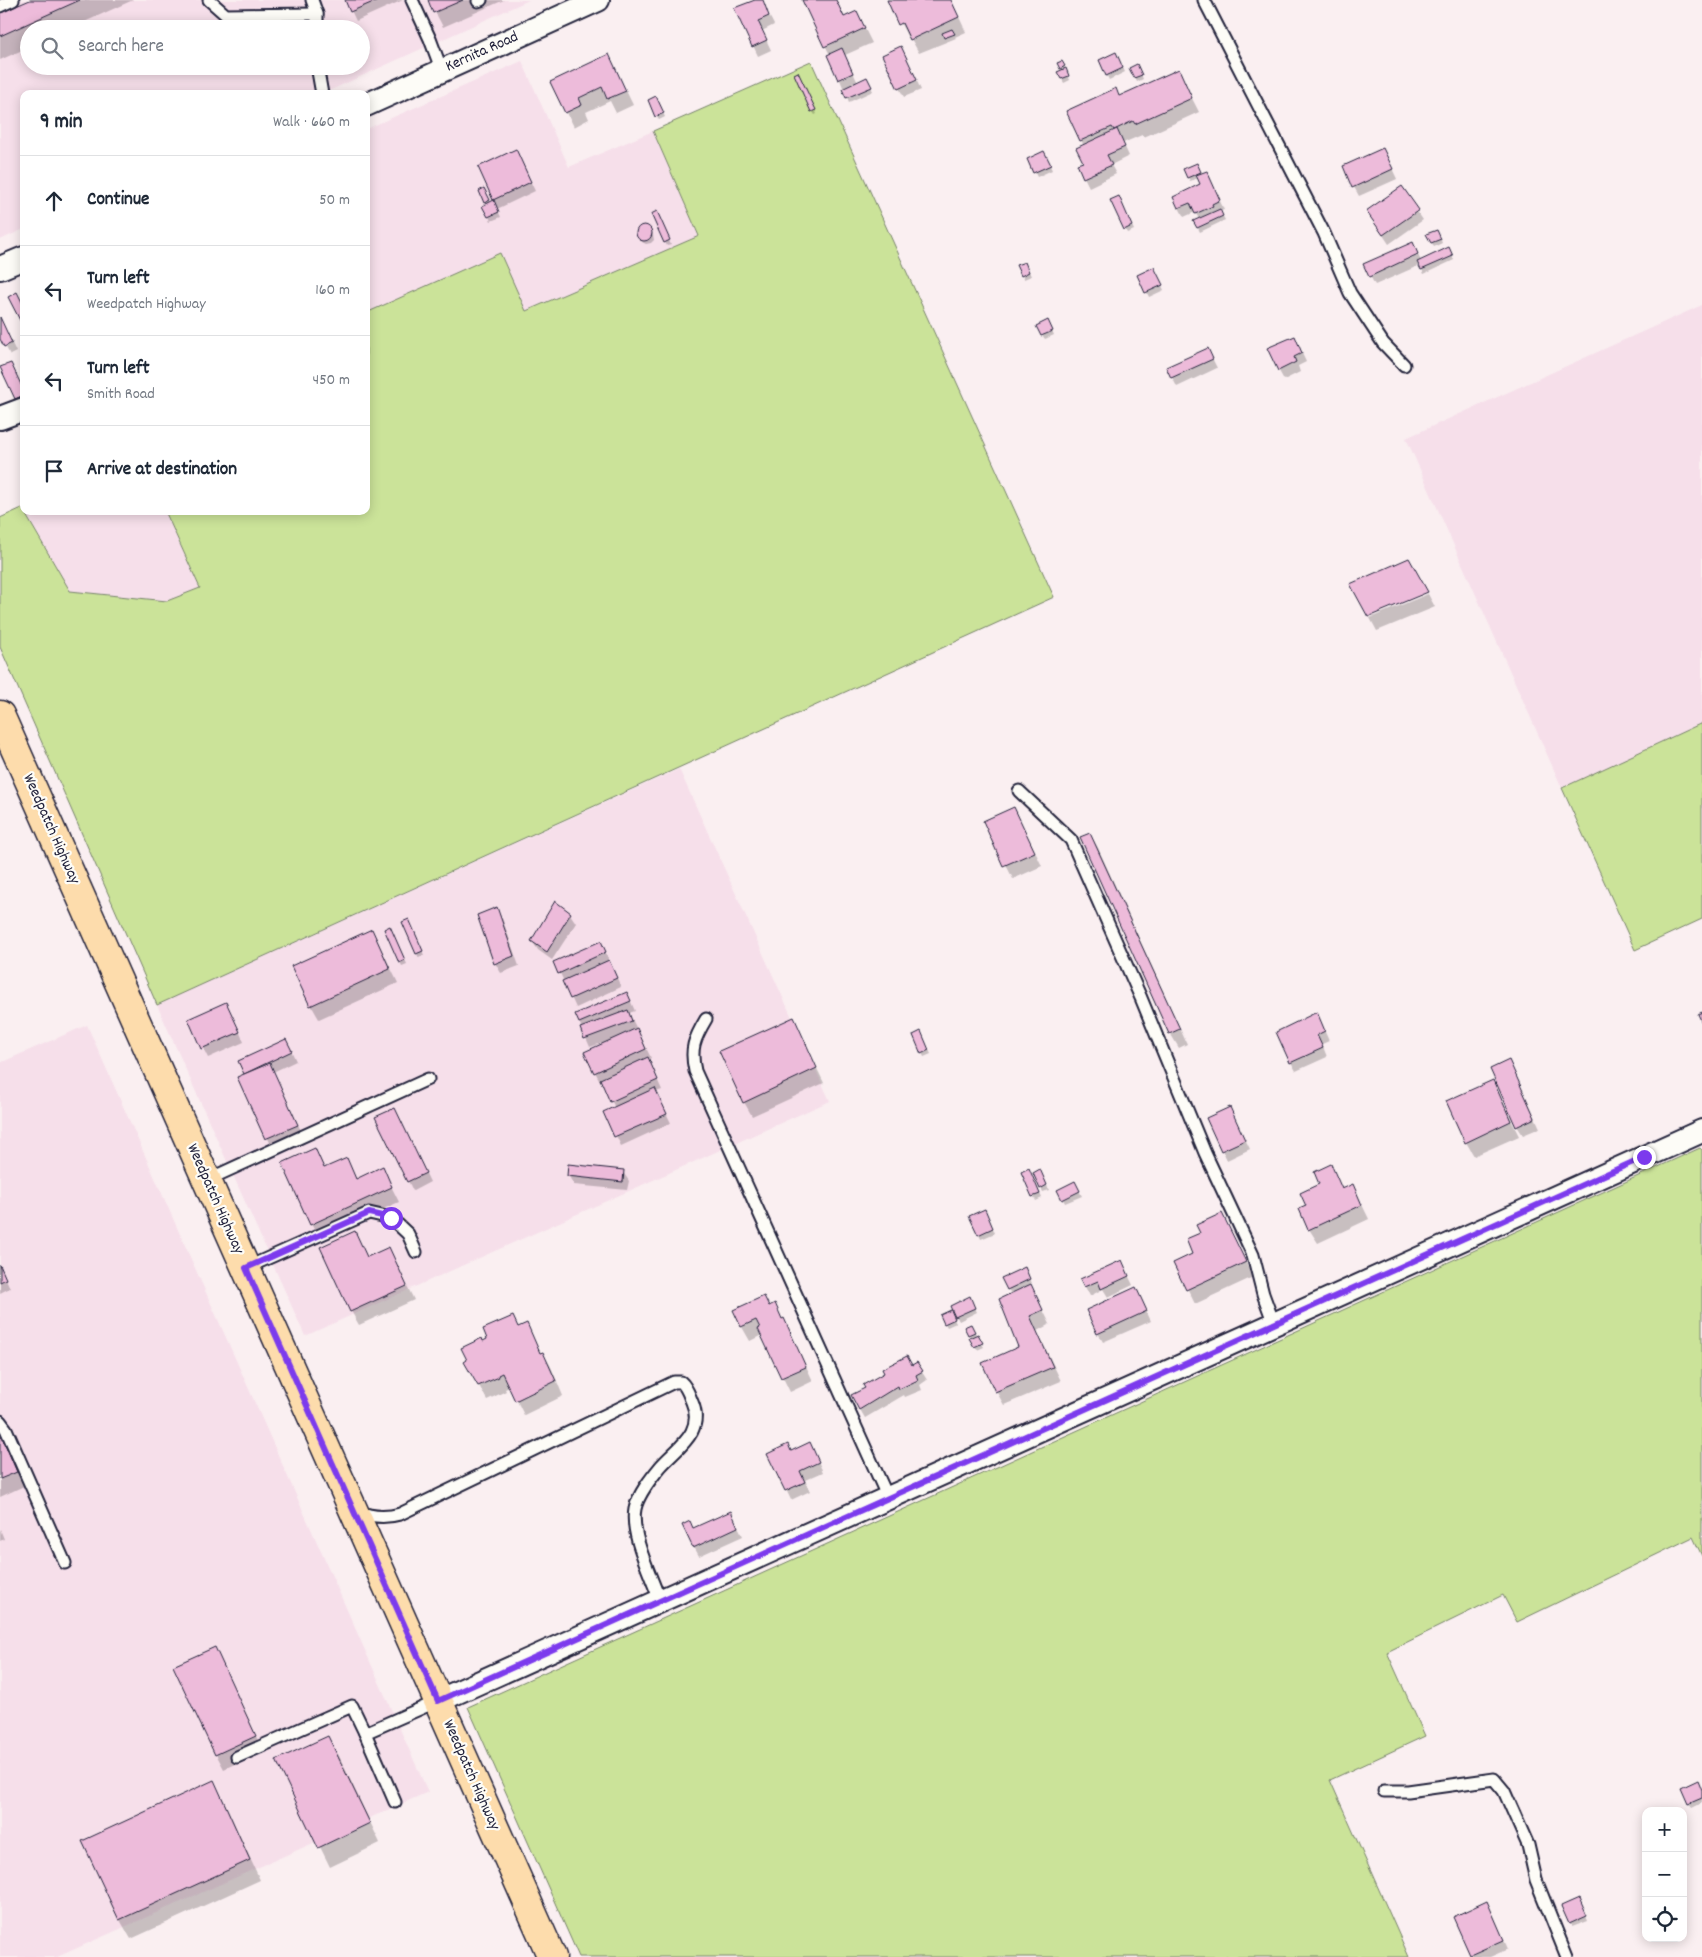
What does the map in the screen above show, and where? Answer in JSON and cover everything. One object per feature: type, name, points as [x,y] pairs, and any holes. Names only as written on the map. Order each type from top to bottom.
[{"type":"main road","name":"Weedpatch Highway","points":[[0,715],[552,1957]]},
{"type":"street","name":"Kernita Road","points":[[370,103],[598,0]]},
{"type":"street","points":[[0,268],[20,260]]},
{"type":"street","points":[[0,418],[20,410]]},
{"type":"street","points":[[438,1701],[1702,1131]]},
{"type":"lane","points":[[0,6],[13,0]]},
{"type":"lane","points":[[209,0],[226,15],[317,14]]},
{"type":"lane","points":[[312,0],[317,14],[317,20]]},
{"type":"lane","points":[[412,0],[430,38],[442,71]]},
{"type":"lane","points":[[1204,0],[1324,233],[1350,293],[1384,344],[1404,365]]},
{"type":"lane","points":[[319,75],[321,90]]},
{"type":"lane","points":[[1019,791],[1071,840],[1141,998],[1205,1153],[1253,1254],[1263,1294],[1274,1324]]},
{"type":"lane","points":[[706,1019],[697,1034],[692,1052],[695,1071],[888,1498]]},
{"type":"lane","points":[[207,1180],[428,1079]]},
{"type":"lane","points":[[246,1268],[369,1213],[391,1218],[408,1234],[416,1252]]},
{"type":"lane","points":[[353,1509],[378,1516],[389,1517],[400,1514],[674,1382],[681,1382],[686,1387],[695,1407],[695,1422],[692,1433],[686,1442],[661,1466],[635,1507],[635,1529],[660,1601]]},
{"type":"lane","points":[[0,1421],[6,1429],[66,1563]]},
{"type":"lane","points":[[365,1733],[438,1701]]},
{"type":"lane","points":[[237,1757],[352,1706],[395,1802]]},
{"type":"lane","points":[[1384,1791],[1408,1791],[1494,1779],[1504,1791],[1528,1845],[1536,1880],[1566,1957]]},
{"type":"shaded area","points":[[0,0],[529,0],[370,72],[370,20],[20,20],[20,75],[364,75],[331,90],[20,90],[20,231],[0,240]]},
{"type":"shaded area","points":[[522,61],[569,167],[653,131],[699,236],[525,311],[500,253],[370,311],[370,127]]},
{"type":"shaded area","points":[[1702,305],[1702,723],[1562,788],[1406,438]]},
{"type":"shaded area","points":[[26,515],[167,515],[200,588],[168,601],[70,591]]},
{"type":"shaded area","points":[[679,769],[830,1101],[305,1336],[157,1005]]},
{"type":"shaded area","points":[[87,1025],[428,1792],[57,1957],[0,1957],[0,1063]]},
{"type":"green space","points":[[811,61],[1054,597],[157,1005],[0,647],[0,518],[20,509],[20,515],[26,515],[70,591],[167,601],[200,588],[167,515],[370,515],[370,311],[500,253],[526,311],[699,236],[653,131]]},
{"type":"green space","points":[[1702,723],[1702,919],[1635,950],[1562,788]]},
{"type":"green space","points":[[1700,1148],[1702,1150],[1702,1556],[1693,1537],[1517,1622],[1503,1595],[1387,1652],[1425,1736],[1330,1780],[1409,1957],[579,1957],[468,1707]]},
{"type":"building","points":[[30,0],[80,0],[36,20],[20,20],[20,27],[0,36],[0,13]]},
{"type":"building","points":[[345,0],[378,0],[350,12]]},
{"type":"building","points":[[428,0],[463,0],[433,13]]},
{"type":"building","points":[[755,0],[763,0],[769,16],[758,21],[767,40],[752,47],[734,8]]},
{"type":"building","points":[[802,0],[836,0],[844,17],[857,11],[865,28],[824,47]]},
{"type":"building","points":[[887,0],[951,0],[959,17],[910,40],[902,23],[898,25]]},
{"type":"building","points":[[952,29],[955,34],[944,38],[942,33]]},
{"type":"building","points":[[901,46],[917,80],[898,89],[882,55]]},
{"type":"building","points":[[842,48],[853,73],[838,80],[827,55]]},
{"type":"building","points":[[1116,52],[1123,68],[1106,76],[1099,60]]},
{"type":"building","points":[[609,54],[626,91],[607,99],[602,87],[579,98],[582,105],[565,113],[550,82]]},
{"type":"building","points":[[1062,61],[1065,66],[1060,69],[1057,63]]},
{"type":"building","points":[[1137,64],[1142,75],[1134,78],[1129,68]]},
{"type":"building","points":[[1066,68],[1069,76],[1061,79],[1057,72]]},
{"type":"building","points":[[1179,69],[1192,98],[1135,124],[1133,121],[1114,130],[1112,127],[1080,141],[1066,111],[1116,88],[1119,96]]},
{"type":"building","points":[[798,72],[816,110],[811,112],[794,74]]},
{"type":"building","points":[[867,77],[872,87],[846,98],[842,89]]},
{"type":"building","points":[[656,96],[664,113],[655,117],[648,100]]},
{"type":"building","points":[[1117,129],[1125,147],[1107,155],[1112,165],[1083,178],[1077,164],[1083,162],[1076,148]]},
{"type":"building","points":[[1383,148],[1393,169],[1352,188],[1343,166]]},
{"type":"building","points":[[516,149],[531,182],[493,200],[478,167]]},
{"type":"building","points":[[1044,151],[1051,165],[1033,173],[1027,159]]},
{"type":"building","points":[[1197,163],[1201,172],[1187,178],[1183,169]]},
{"type":"building","points":[[1207,171],[1220,200],[1212,204],[1213,206],[1195,214],[1190,203],[1178,208],[1173,197],[1200,184],[1196,175]]},
{"type":"building","points":[[1402,186],[1419,210],[1383,235],[1366,211]]},
{"type":"building","points":[[484,188],[490,200],[484,203],[479,191]]},
{"type":"building","points":[[1119,196],[1132,226],[1124,230],[1110,200]]},
{"type":"building","points":[[494,200],[499,212],[488,217],[482,206]]},
{"type":"building","points":[[1220,209],[1223,216],[1197,228],[1193,221]]},
{"type":"building","points":[[657,211],[670,240],[664,243],[651,214]]},
{"type":"building","points":[[644,225],[650,227],[652,233],[650,239],[644,241],[638,239],[636,233],[638,227]]},
{"type":"building","points":[[1437,230],[1441,239],[1431,243],[1426,234]]},
{"type":"building","points":[[1413,242],[1418,254],[1369,277],[1363,264]]},
{"type":"building","points":[[1449,247],[1453,256],[1421,270],[1417,262]]},
{"type":"building","points":[[1025,262],[1029,272],[1021,276],[1016,265]]},
{"type":"building","points":[[1154,267],[1163,285],[1145,293],[1137,275]]},
{"type":"building","points":[[17,292],[20,298],[20,320],[8,297]]},
{"type":"building","points":[[0,317],[12,343],[4,347],[0,339]]},
{"type":"building","points":[[1048,320],[1053,331],[1041,336],[1036,326]]},
{"type":"building","points":[[1295,336],[1302,353],[1294,357],[1296,362],[1278,371],[1267,348]]},
{"type":"building","points":[[1208,348],[1213,359],[1171,378],[1166,367]]},
{"type":"building","points":[[11,363],[20,382],[20,397],[15,399],[0,367]]},
{"type":"building","points":[[1409,558],[1428,592],[1368,617],[1350,584]]},
{"type":"building","points":[[1014,807],[1035,852],[1003,866],[983,821]]},
{"type":"building","points":[[1090,833],[1180,1029],[1169,1034],[1080,837]]},
{"type":"building","points":[[555,901],[571,913],[547,952],[531,941]]},
{"type":"building","points":[[497,907],[514,956],[494,964],[477,915]]},
{"type":"building","points":[[409,919],[423,951],[416,954],[402,922]]},
{"type":"building","points":[[390,926],[405,960],[399,963],[384,929]]},
{"type":"building","points":[[372,929],[390,969],[310,1006],[291,966]]},
{"type":"building","points":[[601,941],[606,952],[558,974],[553,962]]},
{"type":"building","points":[[609,960],[617,978],[570,999],[562,981]]},
{"type":"building","points":[[627,992],[631,1001],[579,1023],[575,1014]]},
{"type":"building","points":[[226,1002],[240,1032],[201,1049],[188,1019]]},
{"type":"building","points":[[628,1010],[632,1021],[584,1039],[580,1028]]},
{"type":"building","points":[[1317,1012],[1325,1031],[1317,1035],[1323,1048],[1290,1063],[1276,1032]]},
{"type":"building","points":[[1702,1012],[1702,1023],[1698,1014]]},
{"type":"building","points":[[794,1017],[817,1068],[743,1103],[719,1051]]},
{"type":"building","points":[[637,1028],[646,1049],[594,1073],[584,1052]]},
{"type":"building","points":[[921,1031],[929,1050],[921,1054],[913,1035]]},
{"type":"building","points":[[286,1039],[292,1051],[244,1074],[238,1061]]},
{"type":"building","points":[[648,1057],[658,1080],[610,1102],[600,1079]]},
{"type":"building","points":[[1509,1060],[1535,1118],[1516,1127],[1490,1069]]},
{"type":"building","points":[[270,1063],[298,1125],[265,1139],[237,1077]]},
{"type":"building","points":[[1493,1080],[1511,1121],[1465,1143],[1446,1101]]},
{"type":"building","points":[[655,1088],[667,1114],[614,1137],[603,1112]]},
{"type":"building","points":[[1230,1107],[1245,1140],[1221,1151],[1206,1118]]},
{"type":"building","points":[[395,1108],[426,1173],[407,1182],[375,1117]]},
{"type":"building","points":[[315,1148],[324,1168],[347,1158],[356,1179],[383,1166],[392,1187],[310,1225],[282,1163]]},
{"type":"building","points":[[568,1164],[624,1170],[623,1182],[567,1176]]},
{"type":"building","points":[[1331,1164],[1342,1189],[1353,1184],[1362,1205],[1308,1230],[1299,1209],[1306,1206],[1300,1193],[1319,1184],[1314,1172]]},
{"type":"building","points":[[1029,1168],[1040,1194],[1032,1197],[1021,1172]]},
{"type":"building","points":[[1040,1169],[1047,1185],[1040,1189],[1033,1173]]},
{"type":"building","points":[[1075,1181],[1080,1191],[1062,1200],[1057,1190]]},
{"type":"building","points":[[985,1209],[993,1228],[978,1235],[969,1216]]},
{"type":"building","points":[[1222,1213],[1246,1262],[1186,1290],[1173,1263],[1192,1254],[1186,1239],[1200,1233],[1196,1225]]},
{"type":"building","points":[[355,1231],[367,1257],[389,1247],[407,1286],[350,1312],[320,1247]]},
{"type":"building","points":[[1122,1260],[1129,1276],[1101,1289],[1098,1281],[1084,1287],[1080,1279]]},
{"type":"building","points":[[0,1265],[6,1279],[0,1282]]},
{"type":"building","points":[[1025,1267],[1030,1279],[1007,1290],[1001,1278]]},
{"type":"building","points":[[1031,1284],[1043,1310],[1030,1316],[1053,1367],[995,1392],[982,1363],[1018,1347],[999,1299]]},
{"type":"building","points":[[1136,1287],[1147,1311],[1097,1334],[1086,1310]]},
{"type":"building","points":[[764,1296],[769,1306],[775,1303],[782,1319],[784,1318],[806,1367],[781,1378],[758,1329],[760,1328],[756,1320],[741,1327],[733,1310]]},
{"type":"building","points":[[970,1296],[975,1308],[955,1317],[950,1306]]},
{"type":"building","points":[[951,1310],[955,1319],[944,1324],[940,1315]]},
{"type":"building","points":[[513,1316],[518,1327],[527,1323],[540,1353],[543,1352],[556,1381],[515,1401],[502,1373],[498,1375],[499,1377],[478,1386],[464,1362],[467,1360],[461,1348],[482,1338],[483,1341],[487,1339],[483,1329]]},
{"type":"building","points":[[971,1324],[975,1332],[968,1335],[964,1327]]},
{"type":"building","points":[[978,1334],[983,1343],[974,1347],[969,1338]]},
{"type":"building","points":[[907,1356],[912,1365],[917,1362],[923,1371],[916,1375],[918,1380],[899,1389],[898,1386],[859,1410],[851,1395],[865,1388],[863,1385],[884,1373],[882,1369]]},
{"type":"building","points":[[0,1432],[17,1472],[0,1479]]},
{"type":"building","points":[[810,1442],[819,1462],[800,1471],[805,1482],[785,1491],[767,1454],[788,1444],[791,1451]]},
{"type":"building","points":[[731,1511],[738,1527],[693,1548],[682,1525],[690,1521],[693,1528]]},
{"type":"building","points":[[215,1647],[256,1736],[215,1755],[173,1666]]},
{"type":"building","points":[[328,1736],[370,1823],[318,1848],[276,1760]]},
{"type":"building","points":[[214,1780],[250,1860],[119,1920],[82,1841]]},
{"type":"building","points":[[1698,1780],[1702,1790],[1702,1798],[1688,1804],[1681,1788]]},
{"type":"building","points":[[1579,1898],[1587,1916],[1569,1924],[1561,1906]]},
{"type":"building","points":[[1487,1901],[1504,1940],[1470,1955],[1453,1917]]},
{"type":"route","points":[[391,1218],[369,1213],[246,1268],[438,1701],[1644,1157]]}]
